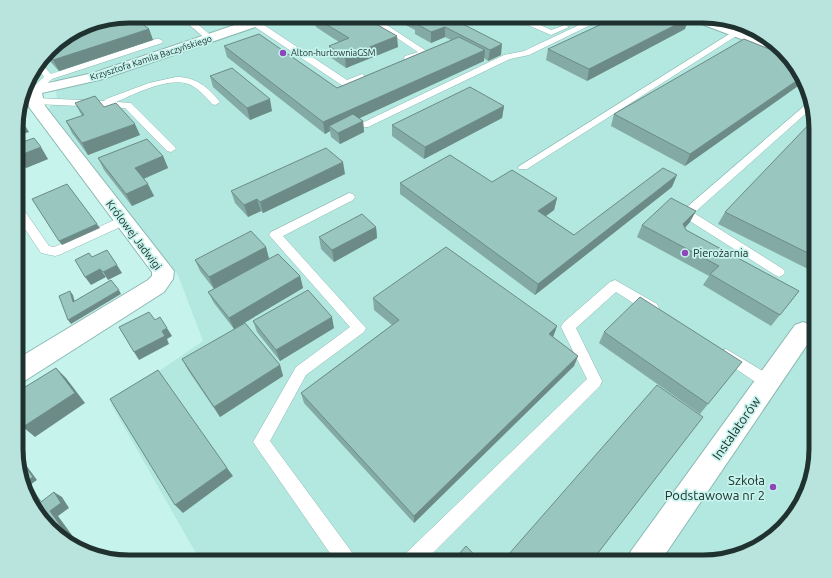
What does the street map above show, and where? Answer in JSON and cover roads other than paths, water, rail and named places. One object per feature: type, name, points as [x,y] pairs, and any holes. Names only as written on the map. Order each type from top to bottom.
[{"type":"street","name":"Krzysztofa Kamila Baczyńskiego","points":[[32,94],[98,76],[255,23]]},
{"type":"street","points":[[712,23],[764,43]]},
{"type":"street","name":"Królowej Jadwigi","points":[[23,368],[156,286],[162,279],[163,270],[37,107],[32,94]]},
{"type":"street","name":"Instalatorów","points":[[647,555],[803,332]]},
{"type":"lane","points":[[192,23],[210,38]]},
{"type":"lane","points":[[255,23],[346,84],[367,75]]},
{"type":"lane","points":[[379,23],[424,52],[403,60]]},
{"type":"lane","points":[[530,23],[551,33],[573,23]]},
{"type":"lane","points":[[365,125],[507,57],[526,53],[590,23]]},
{"type":"lane","points":[[523,167],[737,33]]},
{"type":"lane","points":[[32,94],[49,77],[156,38],[171,51]]},
{"type":"lane","points":[[42,68],[49,77]]},
{"type":"lane","points":[[103,104],[172,79],[185,79],[194,82],[215,102]]},
{"type":"lane","points":[[32,94],[103,104],[128,105],[171,149]]},
{"type":"lane","points":[[779,272],[686,213],[806,108]]},
{"type":"lane","points":[[342,555],[261,442],[300,371],[359,328],[275,235],[349,197]]},
{"type":"lane","points":[[23,217],[45,250],[55,252],[125,220]]},
{"type":"lane","points":[[418,555],[595,382],[568,327],[615,285],[662,315]]},
{"type":"lane","points":[[715,348],[768,382]]},
{"type":"place","name":"Alton-hurtowniaGSM","points":[[283,53]]},
{"type":"place","name":"Pierożarnia","points":[[685,253]]},
{"type":"place","name":"Szkoła Podstawowa nr 2","points":[[773,487]]}]
